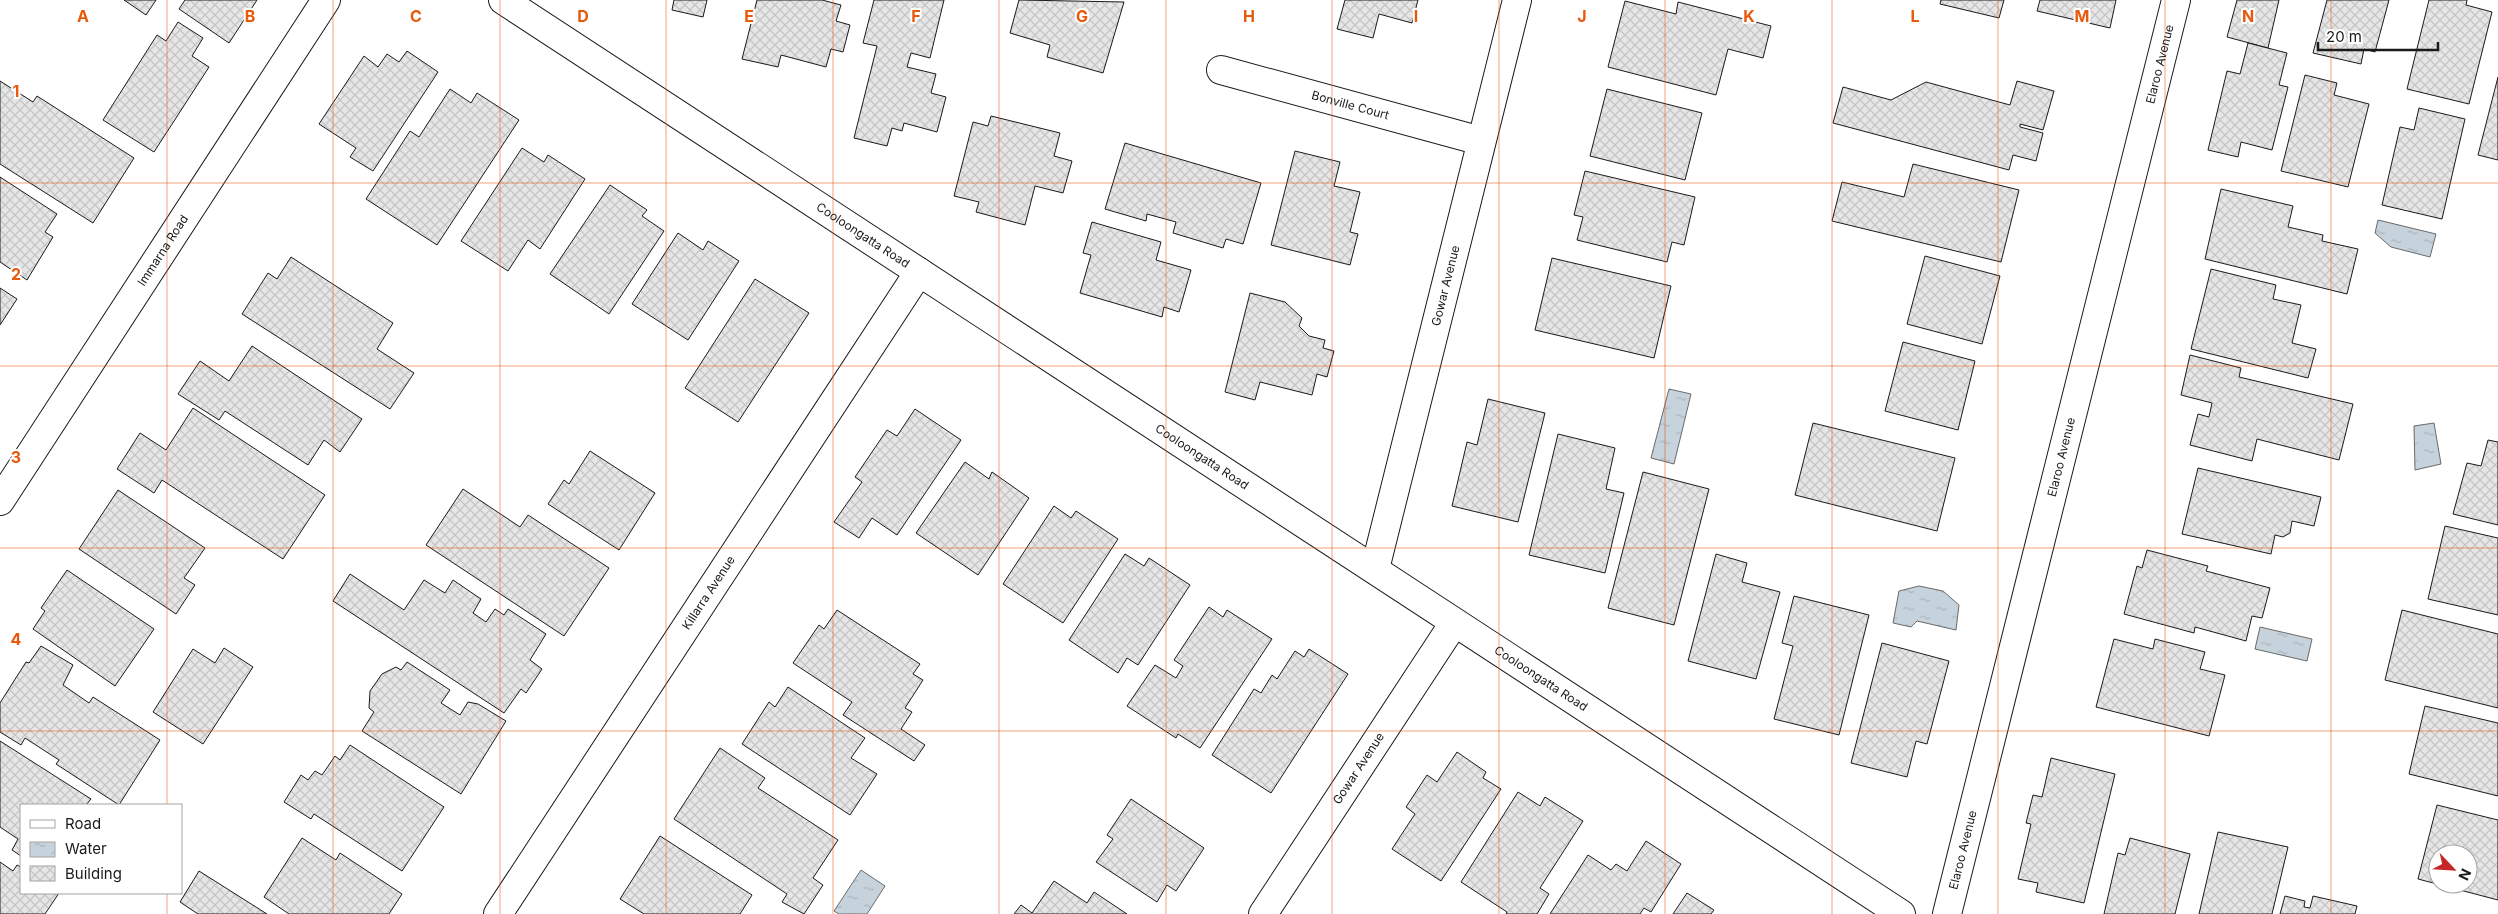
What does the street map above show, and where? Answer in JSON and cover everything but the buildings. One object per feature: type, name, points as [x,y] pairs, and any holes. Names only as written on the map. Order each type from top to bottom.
[{"type":"street","name":"Immarna Road","points":[[0,502],[326,0]]},
{"type":"street","name":"Cooloongatta Road","points":[[503,0],[1901,914]]},
{"type":"street","name":"Gowar Avenue","points":[[1375,570],[1480,141],[1517,0]]},
{"type":"street","name":"Elaroo Avenue","points":[[1947,914],[2176,0]]},
{"type":"street","name":"Bonville Court","points":[[1221,70],[1480,141]]},
{"type":"street","name":"Killarra Avenue","points":[[498,914],[918,272]]},
{"type":"street","name":"Gowar Avenue","points":[[1263,914],[1454,623]]},
{"type":"water","points":[[2378,220],[2436,234],[2430,257],[2391,247],[2375,233]]},
{"type":"water","points":[[1669,389],[1691,394],[1674,464],[1651,458]]},
{"type":"water","points":[[2434,423],[2441,464],[2415,470],[2414,426]]},
{"type":"water","points":[[1919,586],[1943,591],[1959,605],[1956,630],[1917,621],[1911,627],[1893,623],[1899,591]]},
{"type":"water","points":[[2260,627],[2312,639],[2307,661],[2255,649]]},
{"type":"water","points":[[861,870],[885,886],[867,914],[839,914],[834,911]]}]
